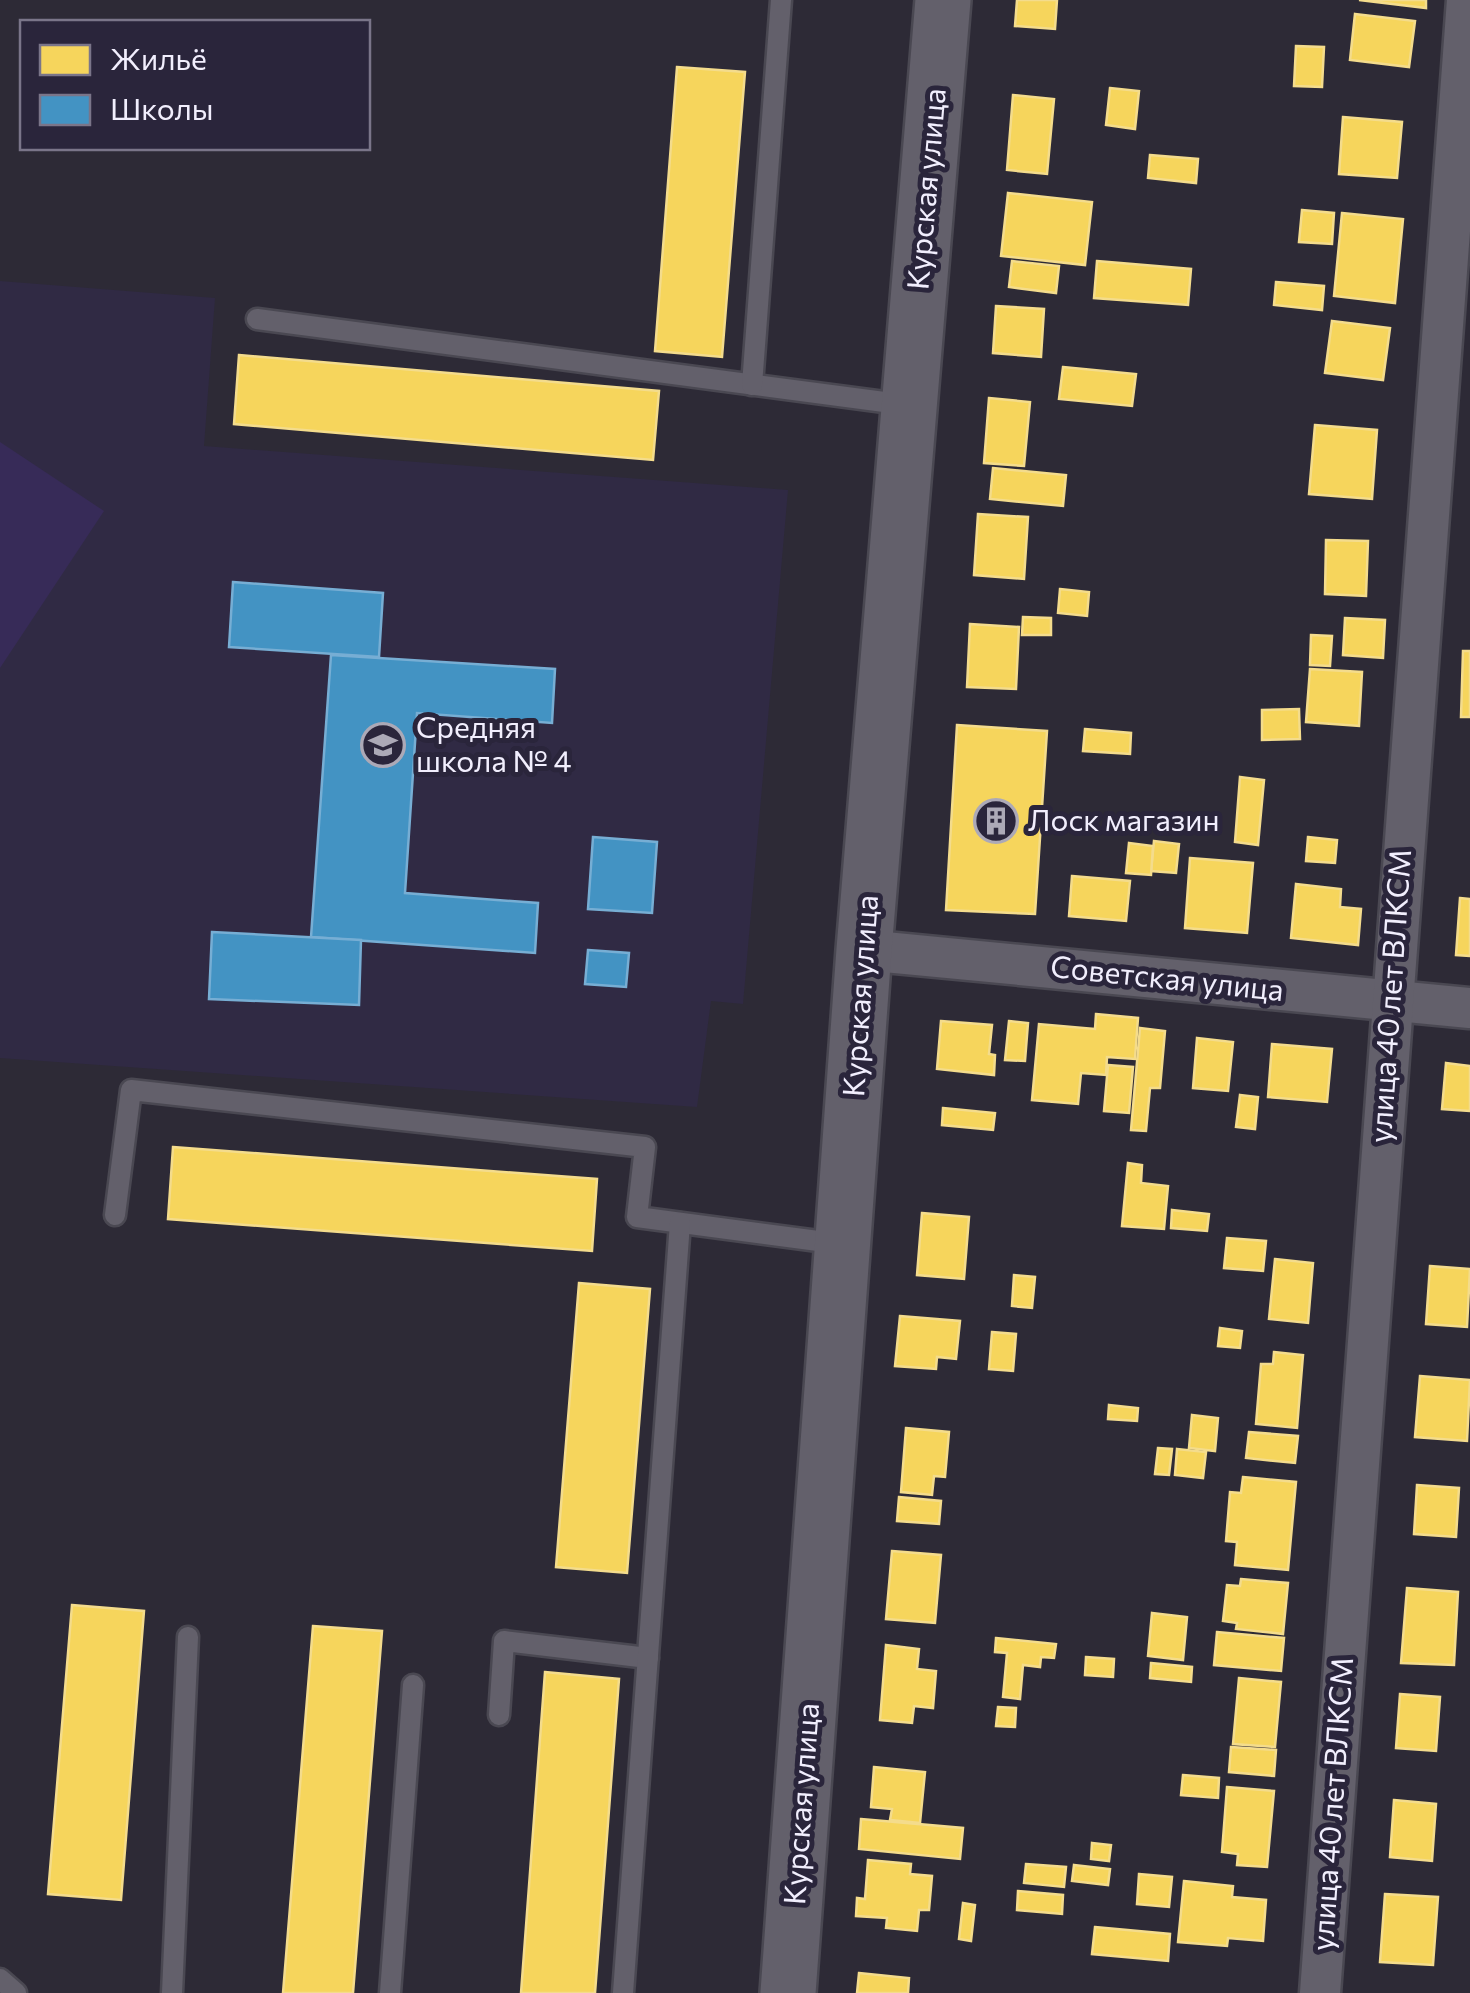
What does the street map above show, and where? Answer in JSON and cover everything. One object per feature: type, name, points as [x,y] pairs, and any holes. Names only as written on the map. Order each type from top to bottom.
[{"type":"main road","name":"Курская улица","points":[[788,1993],[864,950],[942,0]]},
{"type":"street","name":"улица 40 лет ВЛКСМ","points":[[1320,1993],[1466,0]]},
{"type":"street","name":"Советская улица","points":[[864,950],[1470,1008]]},
{"type":"lane","points":[[752,385],[781,0]]},
{"type":"lane","points":[[257,319],[909,405]]},
{"type":"lane","points":[[115,1216],[131,1090],[645,1147],[637,1217],[842,1244]]},
{"type":"lane","points":[[623,1993],[680,1223]]},
{"type":"lane","points":[[172,1993],[188,1637]]},
{"type":"lane","points":[[498,1715],[504,1641],[648,1658]]},
{"type":"lane","points":[[390,1993],[412,1685]]},
{"type":"lane","points":[[0,1979],[16,1993]]},
{"type":"shaded area","name":"Средняя школа № 4","points":[[0,281],[215,298],[204,446],[788,490],[743,1004],[711,1001],[697,1107],[0,1058]]},
{"type":"shaded area","points":[[0,442],[104,511],[0,668]]},
{"type":"building: Жильё","points":[[1017,0],[1057,0],[1055,29],[1015,26]]},
{"type":"building: Жильё","points":[[1359,0],[1426,0],[1426,8]]},
{"type":"building: Жильё","points":[[1355,14],[1415,21],[1409,67],[1350,60]]},
{"type":"building: Жильё","points":[[1296,46],[1324,47],[1322,87],[1294,86]]},
{"type":"building: Жильё","points":[[677,67],[745,72],[722,357],[655,351]]},
{"type":"building: Жильё","points":[[1110,88],[1139,91],[1135,129],[1106,125]]},
{"type":"building: Жильё","points":[[1013,95],[1054,99],[1047,174],[1007,170]]},
{"type":"building: Жильё","points":[[1343,117],[1402,122],[1397,178],[1339,174]]},
{"type":"building: Жильё","points":[[1150,155],[1198,159],[1196,183],[1148,178]]},
{"type":"building: Жильё","points":[[1008,193],[1092,202],[1085,265],[1001,256]]},
{"type":"building: Жильё","points":[[1302,210],[1334,213],[1332,244],[1299,242]]},
{"type":"building: Жильё","points":[[1342,213],[1403,219],[1395,303],[1334,296]]},
{"type":"building: Жильё","points":[[1012,261],[1059,266],[1056,293],[1009,287]]},
{"type":"building: Жильё","points":[[1097,261],[1191,269],[1188,305],[1094,298]]},
{"type":"building: Жильё","points":[[1276,282],[1324,286],[1322,310],[1274,305]]},
{"type":"building: Жильё","points":[[996,306],[1044,309],[1041,357],[993,353]]},
{"type":"building: Жильё","points":[[1332,321],[1390,328],[1383,380],[1325,373]]},
{"type":"building: Жильё","points":[[239,355],[659,391],[653,460],[234,424]]},
{"type":"building: Жильё","points":[[1063,367],[1136,374],[1132,406],[1059,399]]},
{"type":"building: Жильё","points":[[989,398],[1030,402],[1024,466],[984,463]]},
{"type":"building: Жильё","points":[[1315,425],[1377,430],[1372,499],[1309,494]]},
{"type":"building: Жильё","points":[[993,468],[1066,475],[1063,506],[990,499]]},
{"type":"building: Жильё","points":[[978,514],[1028,517],[1024,579],[974,575]]},
{"type":"building: Жильё","points":[[1326,540],[1368,541],[1366,596],[1325,594]]},
{"type":"building: Жильё","points":[[1060,589],[1089,592],[1087,616],[1058,613]]},
{"type":"building: Жильё","points":[[1023,617],[1051,618],[1051,635],[1022,635]]},
{"type":"building: Жильё","points":[[1345,618],[1385,620],[1383,658],[1343,655]]},
{"type":"building: Жильё","points":[[970,624],[1019,627],[1016,689],[967,687]]},
{"type":"building: Жильё","points":[[1311,635],[1332,636],[1330,666],[1310,665]]},
{"type":"building: Жильё","points":[[1463,651],[1470,651],[1470,717],[1461,717]]},
{"type":"building: Жильё","points":[[1310,669],[1362,672],[1359,726],[1306,722]]},
{"type":"building: Жильё","points":[[1299,709],[1300,739],[1262,740],[1262,710]]},
{"type":"building: Жильё","name":"Лоск магазин","points":[[957,725],[1047,731],[1035,914],[946,910]]},
{"type":"building: Жильё","points":[[1085,729],[1131,733],[1130,754],[1083,751]]},
{"type":"building: Жильё","points":[[1240,777],[1264,780],[1258,845],[1235,842]]},
{"type":"building: Жильё","points":[[1308,837],[1337,840],[1335,863],[1306,861]]},
{"type":"building: Жильё","points":[[1154,841],[1179,844],[1176,873],[1151,871]]},
{"type":"building: Жильё","points":[[1129,843],[1153,846],[1151,875],[1126,873]]},
{"type":"building: Жильё","points":[[1190,858],[1253,863],[1247,933],[1185,928]]},
{"type":"building: Жильё","points":[[1072,876],[1130,881],[1126,921],[1069,916]]},
{"type":"building: Жильё","points":[[1296,884],[1341,889],[1340,907],[1361,909],[1358,945],[1291,938]]},
{"type":"building: Жильё","points":[[1460,898],[1470,899],[1470,956],[1456,955]]},
{"type":"building: Жильё","points":[[1096,1014],[1138,1018],[1135,1059],[1107,1057],[1106,1075],[1081,1073],[1078,1104],[1032,1100],[1039,1024],[1095,1029]]},
{"type":"building: Жильё","points":[[941,1021],[992,1025],[989,1054],[995,1055],[994,1075],[937,1069]]},
{"type":"building: Жильё","points":[[1009,1021],[1028,1023],[1025,1061],[1005,1060]]},
{"type":"building: Жильё","points":[[1140,1028],[1165,1031],[1160,1088],[1150,1088],[1146,1131],[1131,1130]]},
{"type":"building: Жильё","points":[[1197,1038],[1233,1042],[1228,1091],[1193,1088]]},
{"type":"building: Жильё","points":[[1272,1044],[1332,1049],[1327,1102],[1268,1097]]},
{"type":"building: Жильё","points":[[1446,1063],[1470,1066],[1470,1111],[1442,1109]]},
{"type":"building: Жильё","points":[[1108,1065],[1133,1067],[1129,1113],[1104,1111]]},
{"type":"building: Жильё","points":[[1240,1095],[1258,1097],[1255,1129],[1236,1127]]},
{"type":"building: Жильё","points":[[943,1108],[995,1113],[993,1130],[942,1125]]},
{"type":"building: Жильё","points":[[173,1147],[597,1179],[592,1251],[168,1219]]},
{"type":"building: Жильё","points":[[1128,1163],[1142,1165],[1141,1183],[1168,1186],[1164,1229],[1122,1226]]},
{"type":"building: Жильё","points":[[1172,1210],[1209,1214],[1207,1231],[1171,1228]]},
{"type":"building: Жильё","points":[[922,1213],[969,1217],[964,1279],[917,1275]]},
{"type":"building: Жильё","points":[[1227,1238],[1266,1241],[1263,1271],[1224,1268]]},
{"type":"building: Жильё","points":[[1275,1259],[1313,1263],[1308,1323],[1269,1319]]},
{"type":"building: Жильё","points":[[1430,1266],[1470,1269],[1467,1327],[1426,1324]]},
{"type":"building: Жильё","points":[[1014,1275],[1035,1277],[1032,1308],[1012,1306]]},
{"type":"building: Жильё","points":[[579,1283],[650,1289],[627,1573],[556,1567]]},
{"type":"building: Жильё","points":[[900,1316],[960,1321],[956,1359],[937,1357],[936,1369],[895,1366]]},
{"type":"building: Жильё","points":[[1220,1328],[1242,1331],[1240,1348],[1218,1346]]},
{"type":"building: Жильё","points":[[992,1332],[1016,1334],[1013,1371],[989,1369]]},
{"type":"building: Жильё","points":[[1274,1352],[1303,1355],[1297,1428],[1256,1424],[1261,1364],[1273,1364]]},
{"type":"building: Жильё","points":[[1420,1376],[1470,1380],[1467,1441],[1415,1437]]},
{"type":"building: Жильё","points":[[1109,1405],[1138,1408],[1137,1421],[1108,1419]]},
{"type":"building: Жильё","points":[[1192,1415],[1218,1418],[1215,1451],[1189,1448]]},
{"type":"building: Жильё","points":[[906,1428],[949,1432],[945,1477],[934,1476],[932,1495],[901,1492]]},
{"type":"building: Жильё","points":[[1249,1432],[1298,1436],[1295,1463],[1246,1458]]},
{"type":"building: Жильё","points":[[1158,1448],[1172,1449],[1169,1475],[1155,1474]]},
{"type":"building: Жильё","points":[[1177,1449],[1206,1452],[1203,1478],[1175,1475]]},
{"type":"building: Жильё","points":[[1243,1477],[1296,1482],[1288,1570],[1235,1565],[1237,1542],[1226,1541],[1230,1492],[1241,1493]]},
{"type":"building: Жильё","points":[[1417,1485],[1459,1488],[1456,1537],[1414,1534]]},
{"type":"building: Жильё","points":[[899,1497],[941,1501],[939,1524],[897,1521]]},
{"type":"building: Жильё","points":[[892,1551],[941,1555],[935,1623],[886,1619]]},
{"type":"building: Жильё","points":[[1241,1579],[1288,1583],[1283,1634],[1236,1629],[1237,1623],[1223,1621],[1227,1585],[1240,1586]]},
{"type":"building: Жильё","points":[[1407,1588],[1458,1592],[1454,1665],[1401,1663]]},
{"type":"building: Жильё","points":[[72,1605],[144,1611],[121,1900],[48,1894]]},
{"type":"building: Жильё","points":[[1152,1613],[1187,1617],[1183,1660],[1148,1656]]},
{"type":"building: Жильё","points":[[313,1626],[382,1631],[353,1993],[283,1993]]},
{"type":"building: Жильё","points":[[1217,1632],[1284,1638],[1281,1671],[1214,1665]]},
{"type":"building: Жильё","points":[[996,1638],[1056,1644],[1054,1658],[1041,1657],[1040,1667],[1023,1665],[1020,1699],[1003,1697],[1007,1653],[995,1652]]},
{"type":"building: Жильё","points":[[886,1645],[919,1649],[917,1669],[936,1671],[933,1708],[914,1706],[912,1723],[880,1720]]},
{"type":"building: Жильё","points":[[1086,1657],[1114,1659],[1113,1677],[1085,1675]]},
{"type":"building: Жильё","points":[[1151,1663],[1192,1667],[1191,1682],[1150,1678]]},
{"type":"building: Жильё","points":[[545,1672],[619,1679],[595,1993],[521,1993]]},
{"type":"building: Жильё","points":[[1239,1678],[1281,1682],[1275,1747],[1233,1744]]},
{"type":"building: Жильё","points":[[1400,1694],[1440,1697],[1436,1751],[1396,1748]]},
{"type":"building: Жильё","points":[[998,1707],[1016,1708],[1015,1727],[996,1726]]},
{"type":"building: Жильё","points":[[1231,1747],[1276,1750],[1274,1776],[1229,1772]]},
{"type":"building: Жильё","points":[[874,1767],[925,1772],[920,1823],[890,1820],[892,1809],[871,1807]]},
{"type":"building: Жильё","points":[[1183,1775],[1219,1778],[1218,1798],[1181,1795]]},
{"type":"building: Жильё","points":[[1227,1787],[1274,1791],[1267,1867],[1237,1865],[1238,1854],[1222,1852]]},
{"type":"building: Жильё","points":[[1394,1800],[1436,1804],[1432,1861],[1390,1857]]},
{"type":"building: Жильё","points":[[861,1819],[963,1828],[960,1859],[859,1849]]},
{"type":"building: Жильё","points":[[1092,1843],[1111,1845],[1109,1861],[1091,1859]]},
{"type":"building: Жильё","points":[[868,1860],[911,1864],[910,1874],[932,1876],[929,1910],[919,1910],[917,1931],[886,1928],[887,1918],[856,1916],[857,1898],[865,1899]]},
{"type":"building: Жильё","points":[[1026,1864],[1066,1867],[1064,1887],[1024,1883]]},
{"type":"building: Жильё","points":[[1074,1865],[1110,1869],[1108,1885],[1072,1881]]},
{"type":"building: Жильё","points":[[1139,1874],[1172,1877],[1169,1907],[1137,1904]]},
{"type":"building: Жильё","points":[[1184,1881],[1233,1886],[1232,1897],[1266,1900],[1263,1941],[1228,1938],[1227,1946],[1178,1942]]},
{"type":"building: Жильё","points":[[1018,1891],[1063,1895],[1062,1914],[1017,1910]]},
{"type":"building: Жильё","points":[[1385,1894],[1438,1897],[1433,1965],[1380,1962]]},
{"type":"building: Жильё","points":[[963,1903],[975,1905],[971,1941],[959,1939]]},
{"type":"building: Жильё","points":[[1095,1927],[1170,1934],[1168,1961],[1092,1954]]},
{"type":"building: Жильё","points":[[859,1973],[909,1978],[908,1993],[857,1993]]},
{"type":"building: Школы","points":[[233,582],[383,593],[379,657],[229,647]]},
{"type":"building: Школы","points":[[331,655],[555,669],[552,723],[417,713],[405,893],[538,903],[535,953],[311,937]]},
{"type":"building: Школы","points":[[593,837],[657,842],[652,913],[588,909]]},
{"type":"building: Школы","points":[[212,932],[361,940],[359,1005],[209,999]]},
{"type":"building: Школы","points":[[588,950],[629,953],[626,987],[585,984]]},
{"type":"place","name":"Средняя школа № 4","points":[[383,745]]},
{"type":"place","name":"Лоск магазин","points":[[996,821]]}]
